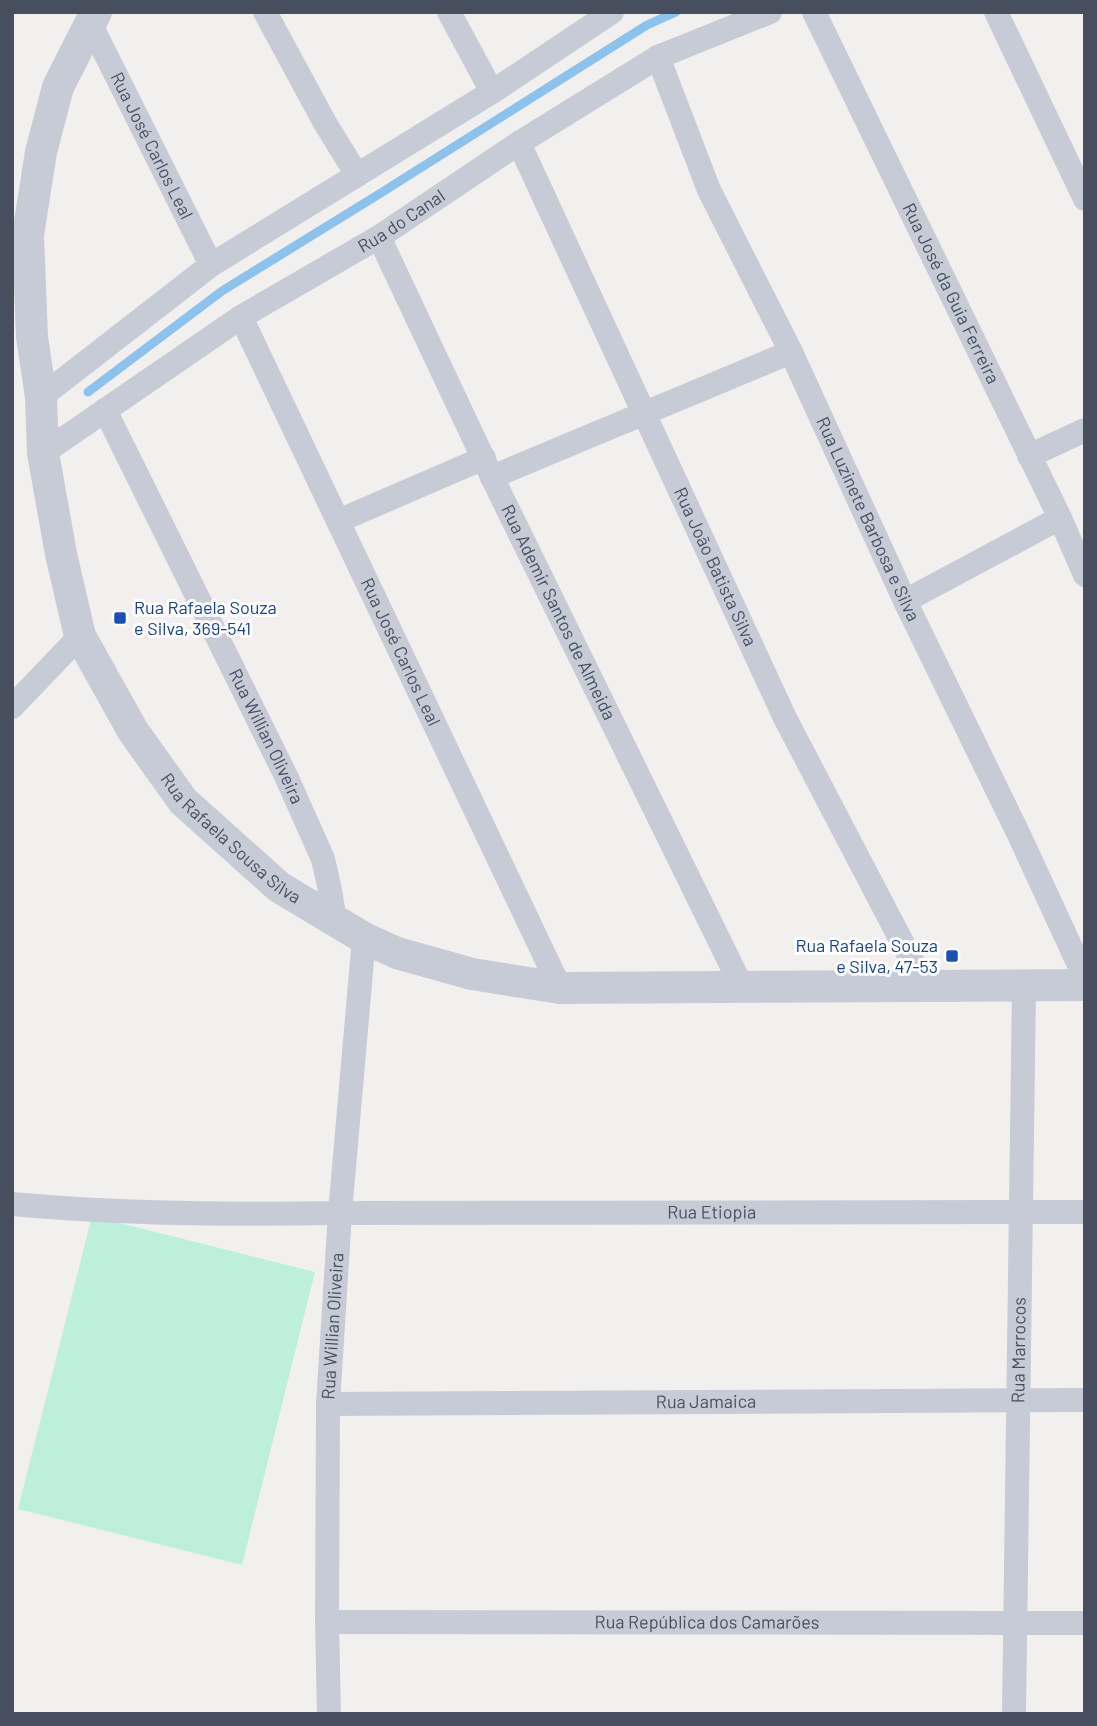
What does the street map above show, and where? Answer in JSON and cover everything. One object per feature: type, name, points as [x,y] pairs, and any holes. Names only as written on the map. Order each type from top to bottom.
[{"type":"street","points":[[265,12],[325,123],[357,175]]},
{"type":"street","points":[[449,12],[492,92]]},
{"type":"street","points":[[41,397],[211,265],[492,92],[612,12]]},
{"type":"street","name":"Rua do Canal","points":[[43,453],[240,317],[379,237],[520,143],[657,57],[770,12]]},
{"type":"street","name":"Rua José da Guia Ferreira","points":[[814,12],[1060,518],[1085,575]]},
{"type":"street","points":[[996,12],[1085,199]]},
{"type":"street","name":"Rua José Carlos Leal","points":[[93,19],[211,265]]},
{"type":"street","name":"Rua Rafaela Sousa Silva","points":[[93,19],[58,87],[41,152],[28,235],[32,337],[41,397],[43,453],[61,554],[80,636],[133,731],[183,800],[279,887],[364,939],[397,953],[472,974],[559,988],[1085,985]]},
{"type":"street","name":"Rua Luzinete Barbosa e Silva","points":[[657,57],[709,190],[791,352],[905,601],[1085,978]]},
{"type":"street","name":"Rua João Batista Silva","points":[[520,143],[785,718],[925,986]]},
{"type":"street","name":"Rua Ademir Santos de Almeida","points":[[379,237],[488,468],[742,987]]},
{"type":"street","name":"Rua José Carlos Leal","points":[[240,317],[559,988]]},
{"type":"street","points":[[338,521],[645,413],[791,352]]},
{"type":"street","name":"Rua Willian Oliveira","points":[[105,410],[291,788],[323,859],[335,921]]},
{"type":"street","points":[[1029,456],[1085,430]]},
{"type":"street","points":[[905,601],[1060,518]]},
{"type":"street","points":[[12,707],[80,636]]},
{"type":"street","name":"Rua Willian Oliveira","points":[[329,1714],[328,1404],[340,1213],[364,939]]},
{"type":"street","name":"Rua Marrocos","points":[[1014,1714],[1024,986]]},
{"type":"street","name":"Rua Etiopia","points":[[12,1204],[71,1209],[277,1214],[1085,1212]]},
{"type":"street","name":"Rua Jamaica","points":[[328,1404],[1085,1400]]},
{"type":"street","name":"Rua República dos Camarões","points":[[327,1622],[1085,1623]]},
{"type":"green space","points":[[92,1216],[315,1272],[242,1565],[18,1509]]},
{"type":"waterway","points":[[88,392],[222,291],[647,25],[676,12]]},
{"type":"place","name":"Rua Rafaela Souza e Silva, 369-541","points":[[120,618]]},
{"type":"place","name":"Rua Rafaela Souza e Silva, 47-53","points":[[952,956]]}]
